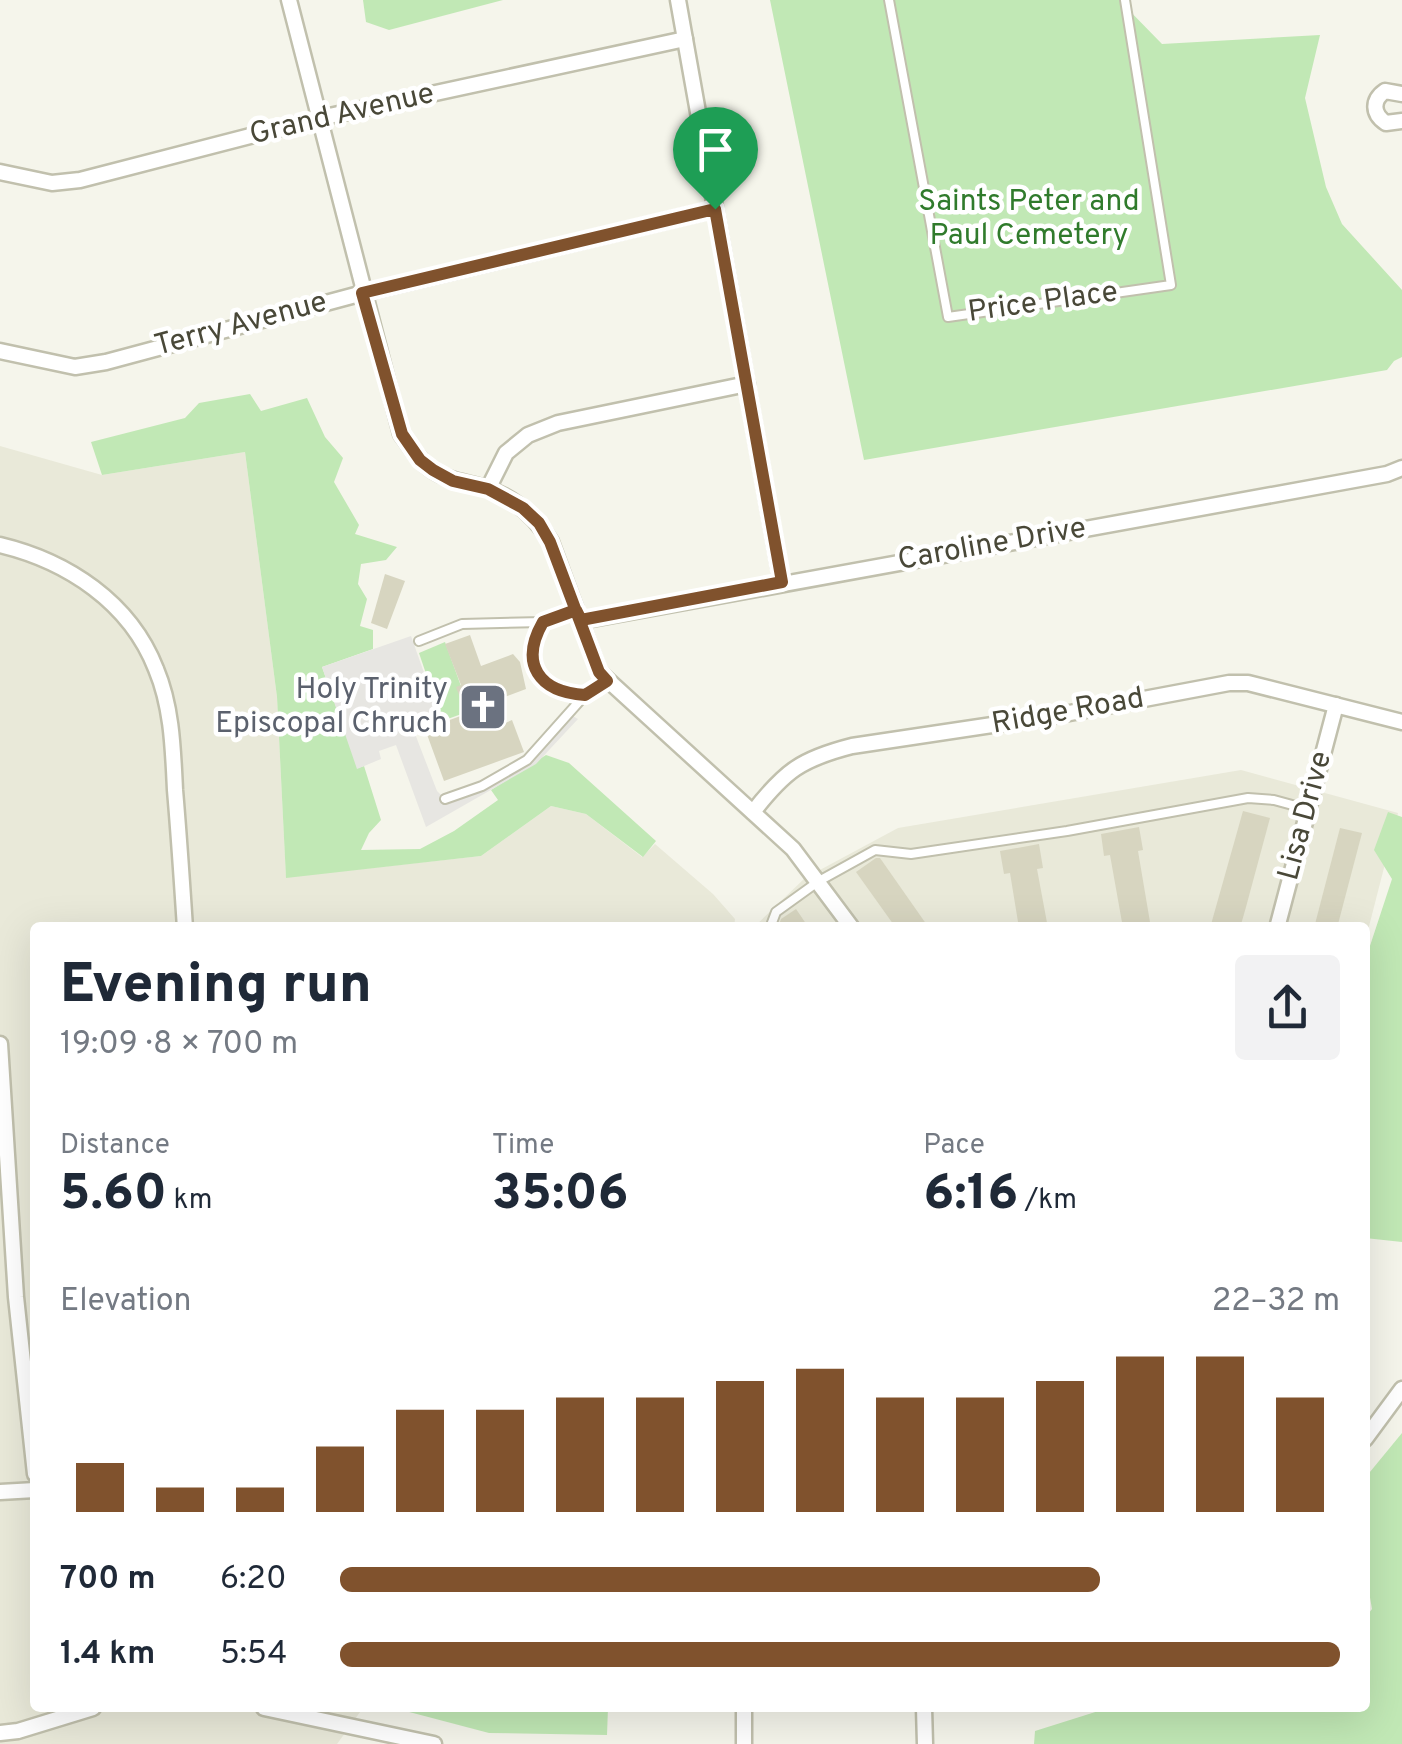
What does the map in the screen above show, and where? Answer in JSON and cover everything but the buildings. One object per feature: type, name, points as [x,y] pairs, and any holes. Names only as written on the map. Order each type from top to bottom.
[{"type":"street","points":[[289,0],[362,293],[402,434],[420,460],[433,470],[453,481],[488,489],[523,508],[539,523],[550,542],[594,661],[607,681],[794,849],[848,922]]},
{"type":"street","points":[[678,0],[782,582]]},
{"type":"street","name":"Grand Avenue","points":[[0,172],[52,183],[80,180],[320,118],[685,39]]},
{"type":"street","points":[[1402,94],[1386,91],[1375,108],[1386,124],[1402,121]]},
{"type":"street","name":"Terry Avenue","points":[[0,351],[75,367],[106,362],[362,293],[715,209]]},
{"type":"street","points":[[488,489],[506,453],[528,435],[558,423],[746,384]]},
{"type":"street","name":"Caroline Drive","points":[[579,615],[1387,474],[1402,468]]},
{"type":"street","points":[[0,545],[58,564],[89,583],[118,609],[156,669],[171,723],[185,922]]},
{"type":"street","name":"Ridge Road","points":[[753,812],[772,787],[798,764],[852,746],[1059,715],[1228,683],[1248,684],[1402,722]]},
{"type":"street","name":"Lisa Drive","points":[[1279,922],[1336,705]]},
{"type":"street","points":[[0,1044],[16,1296],[30,1427]]},
{"type":"street","points":[[0,1294],[16,1296]]},
{"type":"street","points":[[1370,1432],[1402,1389]]},
{"type":"street","points":[[0,1492],[30,1490]]},
{"type":"street","points":[[0,1732],[79,1712]]},
{"type":"street","points":[[283,1712],[434,1744]]},
{"type":"street","points":[[744,1712],[744,1744]]},
{"type":"street","points":[[924,1712],[925,1744]]},
{"type":"street","points":[[340,1744],[344,1725]]},
{"type":"lane","name":"Price Place","points":[[889,0],[948,317],[1171,285],[1125,0]]},
{"type":"lane","points":[[419,641],[462,624],[543,622],[579,615]]},
{"type":"lane","points":[[543,622],[532,650],[540,678],[560,692],[585,695]]},
{"type":"lane","points":[[445,799],[482,786],[527,760],[585,695],[607,681]]},
{"type":"lane","points":[[772,922],[776,912],[819,881],[875,850],[911,854],[1248,798],[1307,809]]},
{"type":"shaded area","points":[[0,446],[102,475],[245,452],[277,697],[286,877],[481,856],[551,806],[586,814],[642,857],[655,844],[713,894],[735,922],[30,922],[30,1712],[360,1712],[337,1744],[0,1744]]},
{"type":"shaded area","points":[[411,636],[439,715],[412,726],[437,791],[445,799],[453,799],[527,760],[569,714],[578,719],[536,764],[426,827],[396,745],[379,751],[381,759],[357,769],[322,667]]},
{"type":"shaded area","points":[[1241,770],[1398,813],[1370,922],[759,922],[805,878],[898,828]]},
{"type":"green space","points":[[363,0],[503,0],[389,30],[366,22]]},
{"type":"green space","name":"Saints Peter and Paul Cemetery","points":[[770,0],[1119,0],[1162,44],[1320,35],[1305,98],[1326,187],[1342,224],[1402,290],[1402,357],[1387,370],[864,460]]},
{"type":"green space","points":[[250,394],[261,411],[307,398],[325,437],[343,458],[334,482],[359,525],[355,534],[397,547],[386,560],[361,564],[358,584],[367,599],[360,626],[373,630],[373,649],[322,667],[358,768],[364,766],[381,820],[361,850],[420,849],[498,800],[491,790],[546,755],[569,763],[656,841],[643,857],[586,814],[551,806],[481,856],[286,878],[277,697],[245,452],[102,475],[91,442],[185,418],[199,403]]},
{"type":"green space","points":[[445,642],[470,711],[442,721],[419,653]]},
{"type":"green space","points":[[1388,812],[1402,817],[1402,1242],[1370,1239],[1370,946],[1392,879],[1374,850]]},
{"type":"green space","points":[[1402,1433],[1402,1744],[1034,1744],[1035,1731],[1095,1712],[1370,1712],[1370,1472]]},
{"type":"green space","points":[[409,1712],[608,1712],[607,1735],[489,1733]]},
{"type":"place","name":"Holy Trinity Episcopal Chruch","points":[[483,707]]},
{"type":"route","points":[[715,209],[362,293],[402,434],[420,460],[453,481],[488,489],[523,508],[539,523],[550,542],[581,620],[599,672],[607,681],[585,695],[560,692],[540,678],[532,660],[534,639],[543,622],[576,610],[581,620],[782,582],[715,209]]}]
